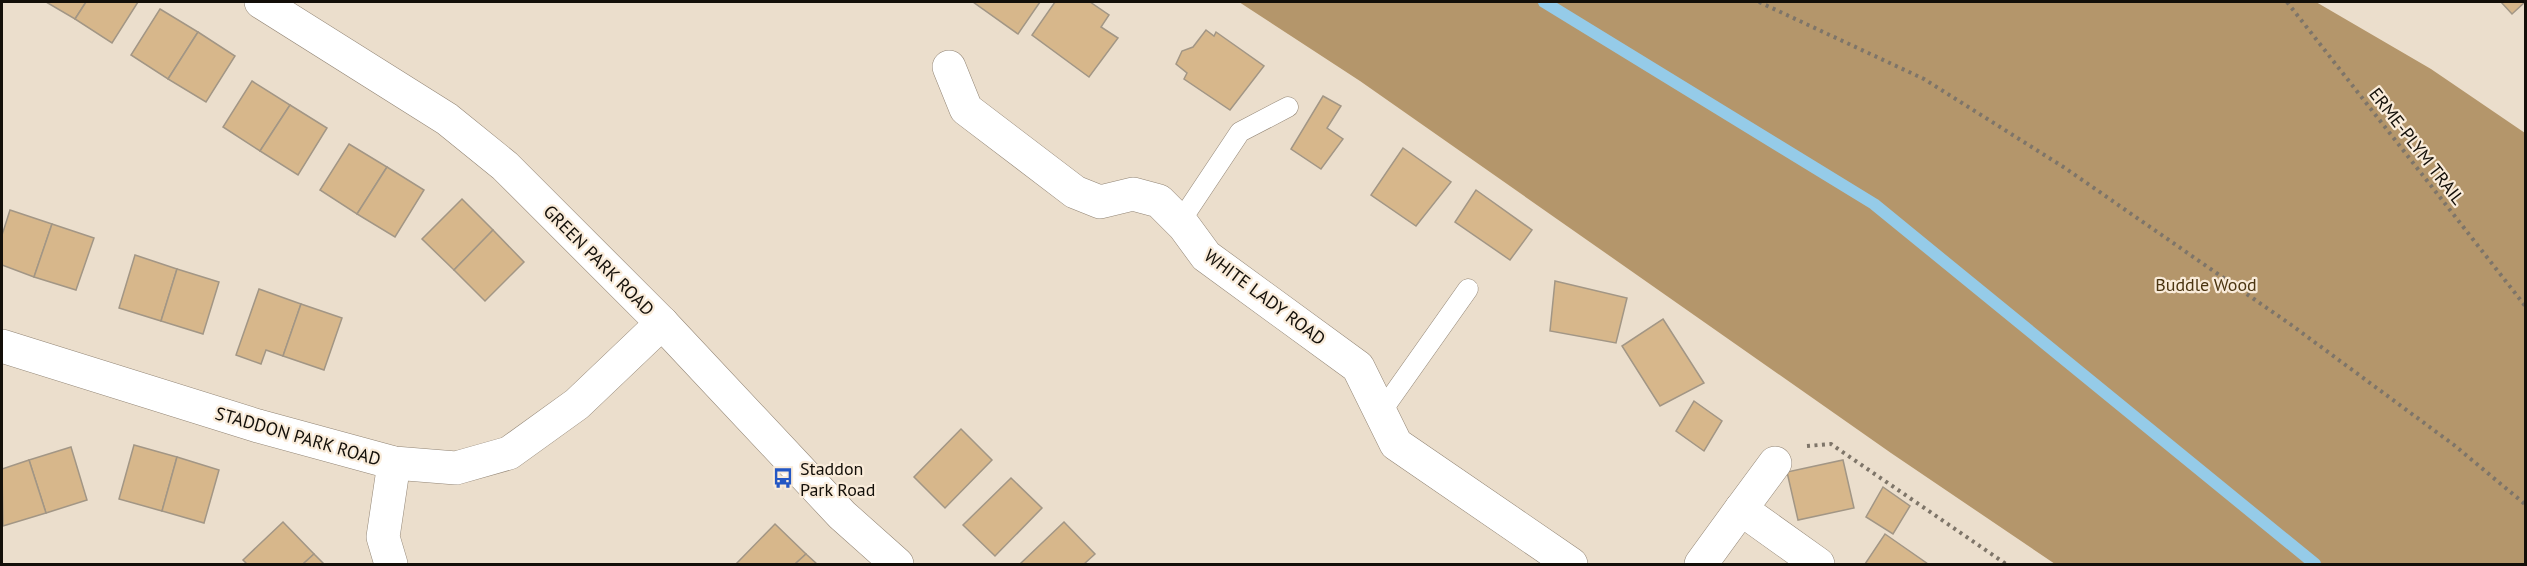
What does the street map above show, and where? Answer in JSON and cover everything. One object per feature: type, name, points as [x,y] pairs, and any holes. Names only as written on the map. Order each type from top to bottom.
[{"type":"street","name":"GREEN PARK ROAD","points":[[261,2],[447,119],[505,166],[662,323],[842,515],[897,564]]},
{"type":"street","name":"WHITE LADY ROAD","points":[[949,67],[966,108],[1075,192],[1100,202],[1133,194],[1159,201],[1180,222],[1206,256],[1358,367],[1396,444],[1571,564]]},
{"type":"street","name":"STADDON PARK ROAD","points":[[2,346],[258,426],[394,463],[456,468],[509,453],[578,404],[662,323]]},
{"type":"street","points":[[391,564],[383,537],[394,463]]},
{"type":"street","points":[[1701,564],[1775,463]]},
{"type":"street","points":[[1741,509],[1818,564]]},
{"type":"lane","points":[[1180,222],[1240,132],[1288,107]]},
{"type":"lane","points":[[1381,412],[1468,289]]},
{"type":"path","points":[[1759,2],[1924,79],[2066,168],[2290,324],[2454,445],[2526,505]]},
{"type":"path","name":"ERME-PLYM TRAIL","points":[[2287,2],[2526,307]]},
{"type":"path","points":[[1775,463],[1802,446],[1831,444],[2006,564]]},
{"type":"green space","name":"Buddle Wood","points":[[1239,2],[2316,2],[2431,69],[2525,133],[2525,564],[2055,564],[1891,453],[1360,81]]},
{"type":"building","points":[[46,2],[86,2],[75,19]]},
{"type":"building","points":[[86,2],[138,2],[112,43],[75,19]]},
{"type":"building","points":[[973,2],[1040,2],[1018,34]]},
{"type":"building","points":[[1055,2],[1090,2],[1109,15],[1101,27],[1118,38],[1089,77],[1032,35]]},
{"type":"building","points":[[2501,2],[2525,2],[2512,14]]},
{"type":"building","points":[[160,9],[198,32],[168,79],[131,55]]},
{"type":"building","points":[[1206,30],[1214,36],[1216,32],[1264,66],[1230,110],[1184,79],[1187,73],[1176,64],[1182,51],[1193,47]]},
{"type":"building","points":[[198,32],[235,56],[206,102],[168,79]]},
{"type":"building","points":[[252,81],[290,105],[260,151],[223,127]]},
{"type":"building","points":[[1323,96],[1341,106],[1327,128],[1343,139],[1321,169],[1291,149]]},
{"type":"building","points":[[290,105],[327,128],[298,175],[260,151]]},
{"type":"building","points":[[349,144],[387,167],[357,214],[320,190]]},
{"type":"building","points":[[1403,148],[1451,182],[1416,226],[1371,195]]},
{"type":"building","points":[[387,167],[424,190],[395,237],[357,214]]},
{"type":"building","points":[[1476,190],[1532,230],[1510,260],[1455,222]]},
{"type":"building","points":[[462,199],[493,230],[454,270],[422,239]]},
{"type":"building","points":[[10,210],[52,224],[34,277],[2,265],[2,235]]},
{"type":"building","points":[[52,224],[94,238],[76,290],[34,277]]},
{"type":"building","points":[[493,230],[524,262],[485,301],[454,270]]},
{"type":"building","points":[[135,255],[177,269],[161,321],[119,308]]},
{"type":"building","points":[[177,269],[219,282],[203,334],[161,321]]},
{"type":"building","points":[[1555,281],[1627,298],[1616,343],[1550,331]]},
{"type":"building","points":[[259,289],[301,304],[283,356],[266,350],[261,364],[236,355]]},
{"type":"building","points":[[301,304],[342,318],[324,370],[283,356]]},
{"type":"building","points":[[1663,319],[1704,383],[1660,406],[1622,346]]},
{"type":"building","points":[[1694,401],[1722,421],[1704,451],[1676,431]]},
{"type":"building","points":[[961,429],[992,460],[945,508],[914,477]]},
{"type":"building","points":[[134,445],[177,457],[162,511],[119,499]]},
{"type":"building","points":[[71,447],[87,500],[46,513],[29,460]]},
{"type":"building","points":[[177,457],[219,470],[204,523],[162,511]]},
{"type":"building","points":[[29,460],[46,513],[3,526],[2,469]]},
{"type":"building","points":[[1843,460],[1854,508],[1798,520],[1787,472]]},
{"type":"building","points":[[1011,478],[1042,508],[995,556],[963,525]]},
{"type":"building","points":[[1883,487],[1910,506],[1893,534],[1866,517]]},
{"type":"building","points":[[283,522],[314,554],[303,564],[247,564],[243,560]]},
{"type":"building","points":[[1064,522],[1095,554],[1084,564],[1020,564]]},
{"type":"building","points":[[775,524],[806,554],[795,564],[736,564]]},
{"type":"building","points":[[1885,534],[1928,564],[1865,564]]},
{"type":"building","points":[[314,554],[324,564],[303,564]]},
{"type":"building","points":[[806,554],[817,564],[795,564]]},
{"type":"waterway","points":[[1544,2],[1874,204],[2315,564]]},
{"type":"place","name":"Staddon Park Road","points":[[783,478]]}]
